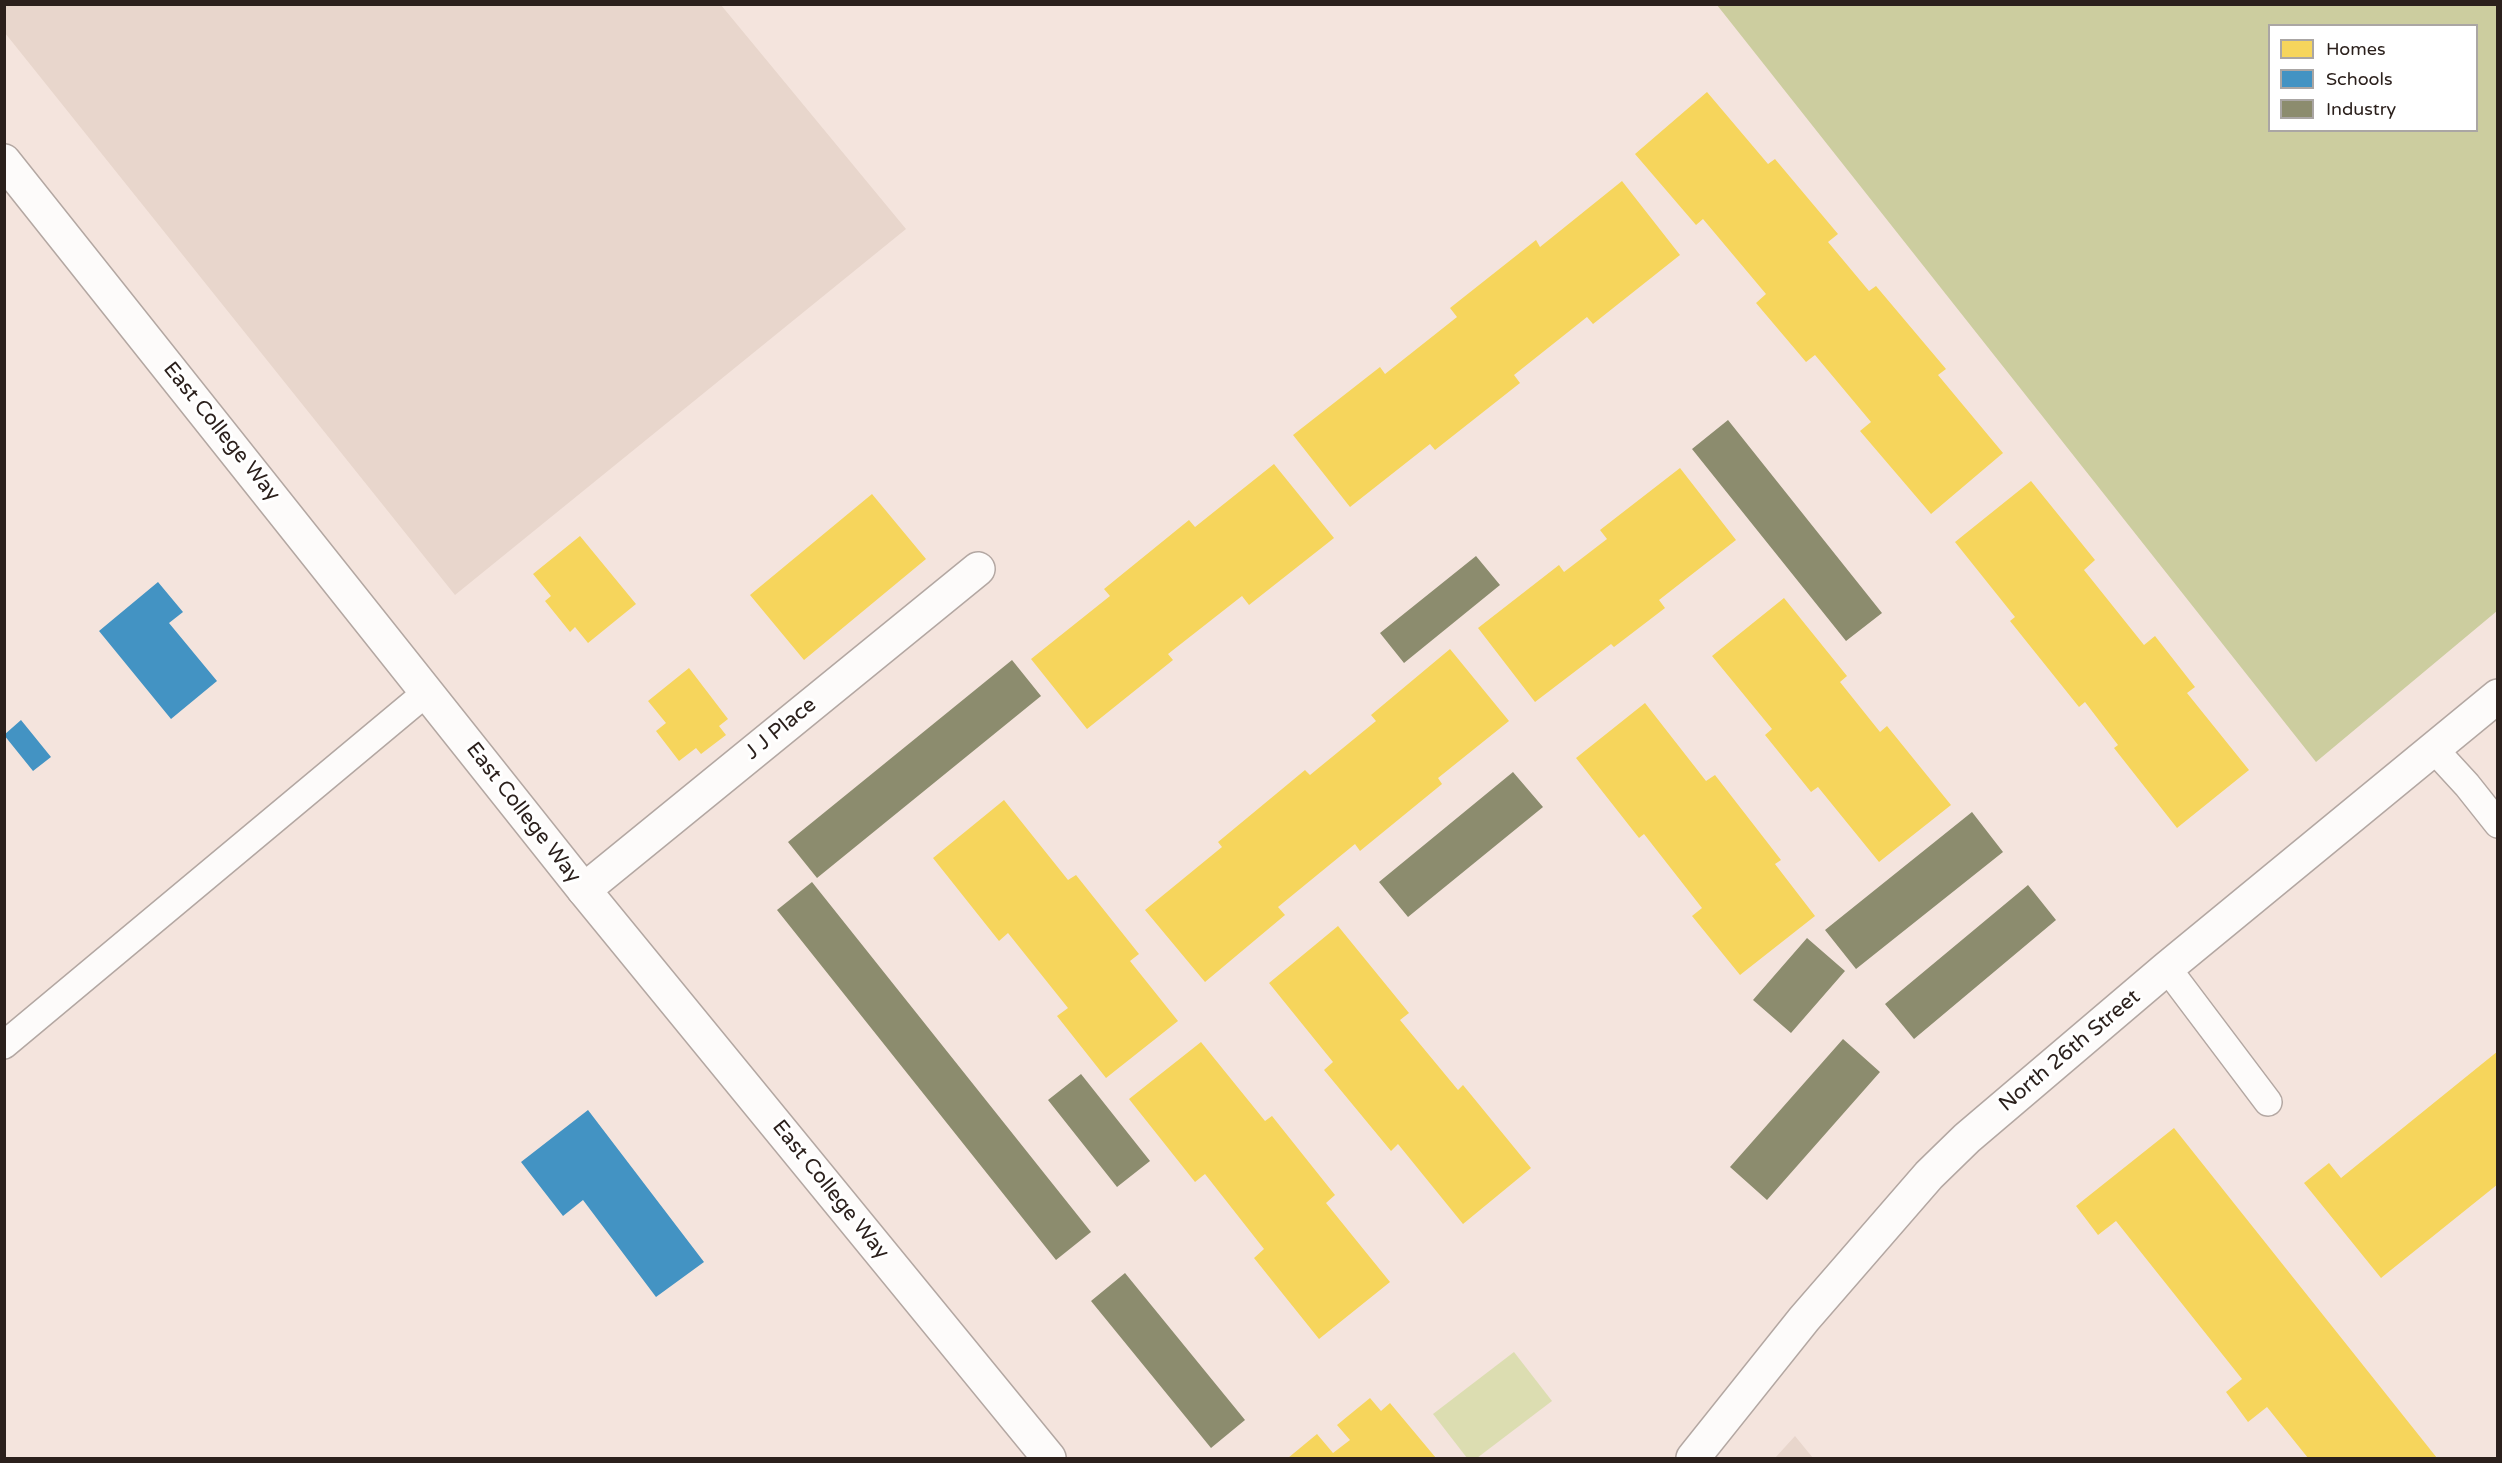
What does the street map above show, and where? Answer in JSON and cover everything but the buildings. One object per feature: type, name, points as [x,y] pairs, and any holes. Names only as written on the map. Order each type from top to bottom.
[{"type":"main road","name":"East College Way","points":[[4,161],[585,890],[1049,1458]]},
{"type":"main road","name":"J J Place","points":[[585,890],[978,569]]},
{"type":"main road","name":"North 26th Street","points":[[1694,1458],[1804,1319],[1929,1175],[1967,1138],[2167,968],[2498,696]]},
{"type":"lane","points":[[4,1045],[427,692]]},
{"type":"lane","points":[[2433,748],[2498,824]]},
{"type":"lane","points":[[2167,968],[2268,1102]]},
{"type":"shaded area","points":[[4,5],[721,5],[906,229],[455,595],[5,33]]},
{"type":"shaded area","points":[[1795,1436],[1813,1458],[1775,1458]]},
{"type":"green space","points":[[1717,5],[2497,5],[2497,611],[2316,762]]},
{"type":"green space","points":[[1514,1352],[1552,1401],[1477,1458],[1467,1458],[1433,1414]]}]
